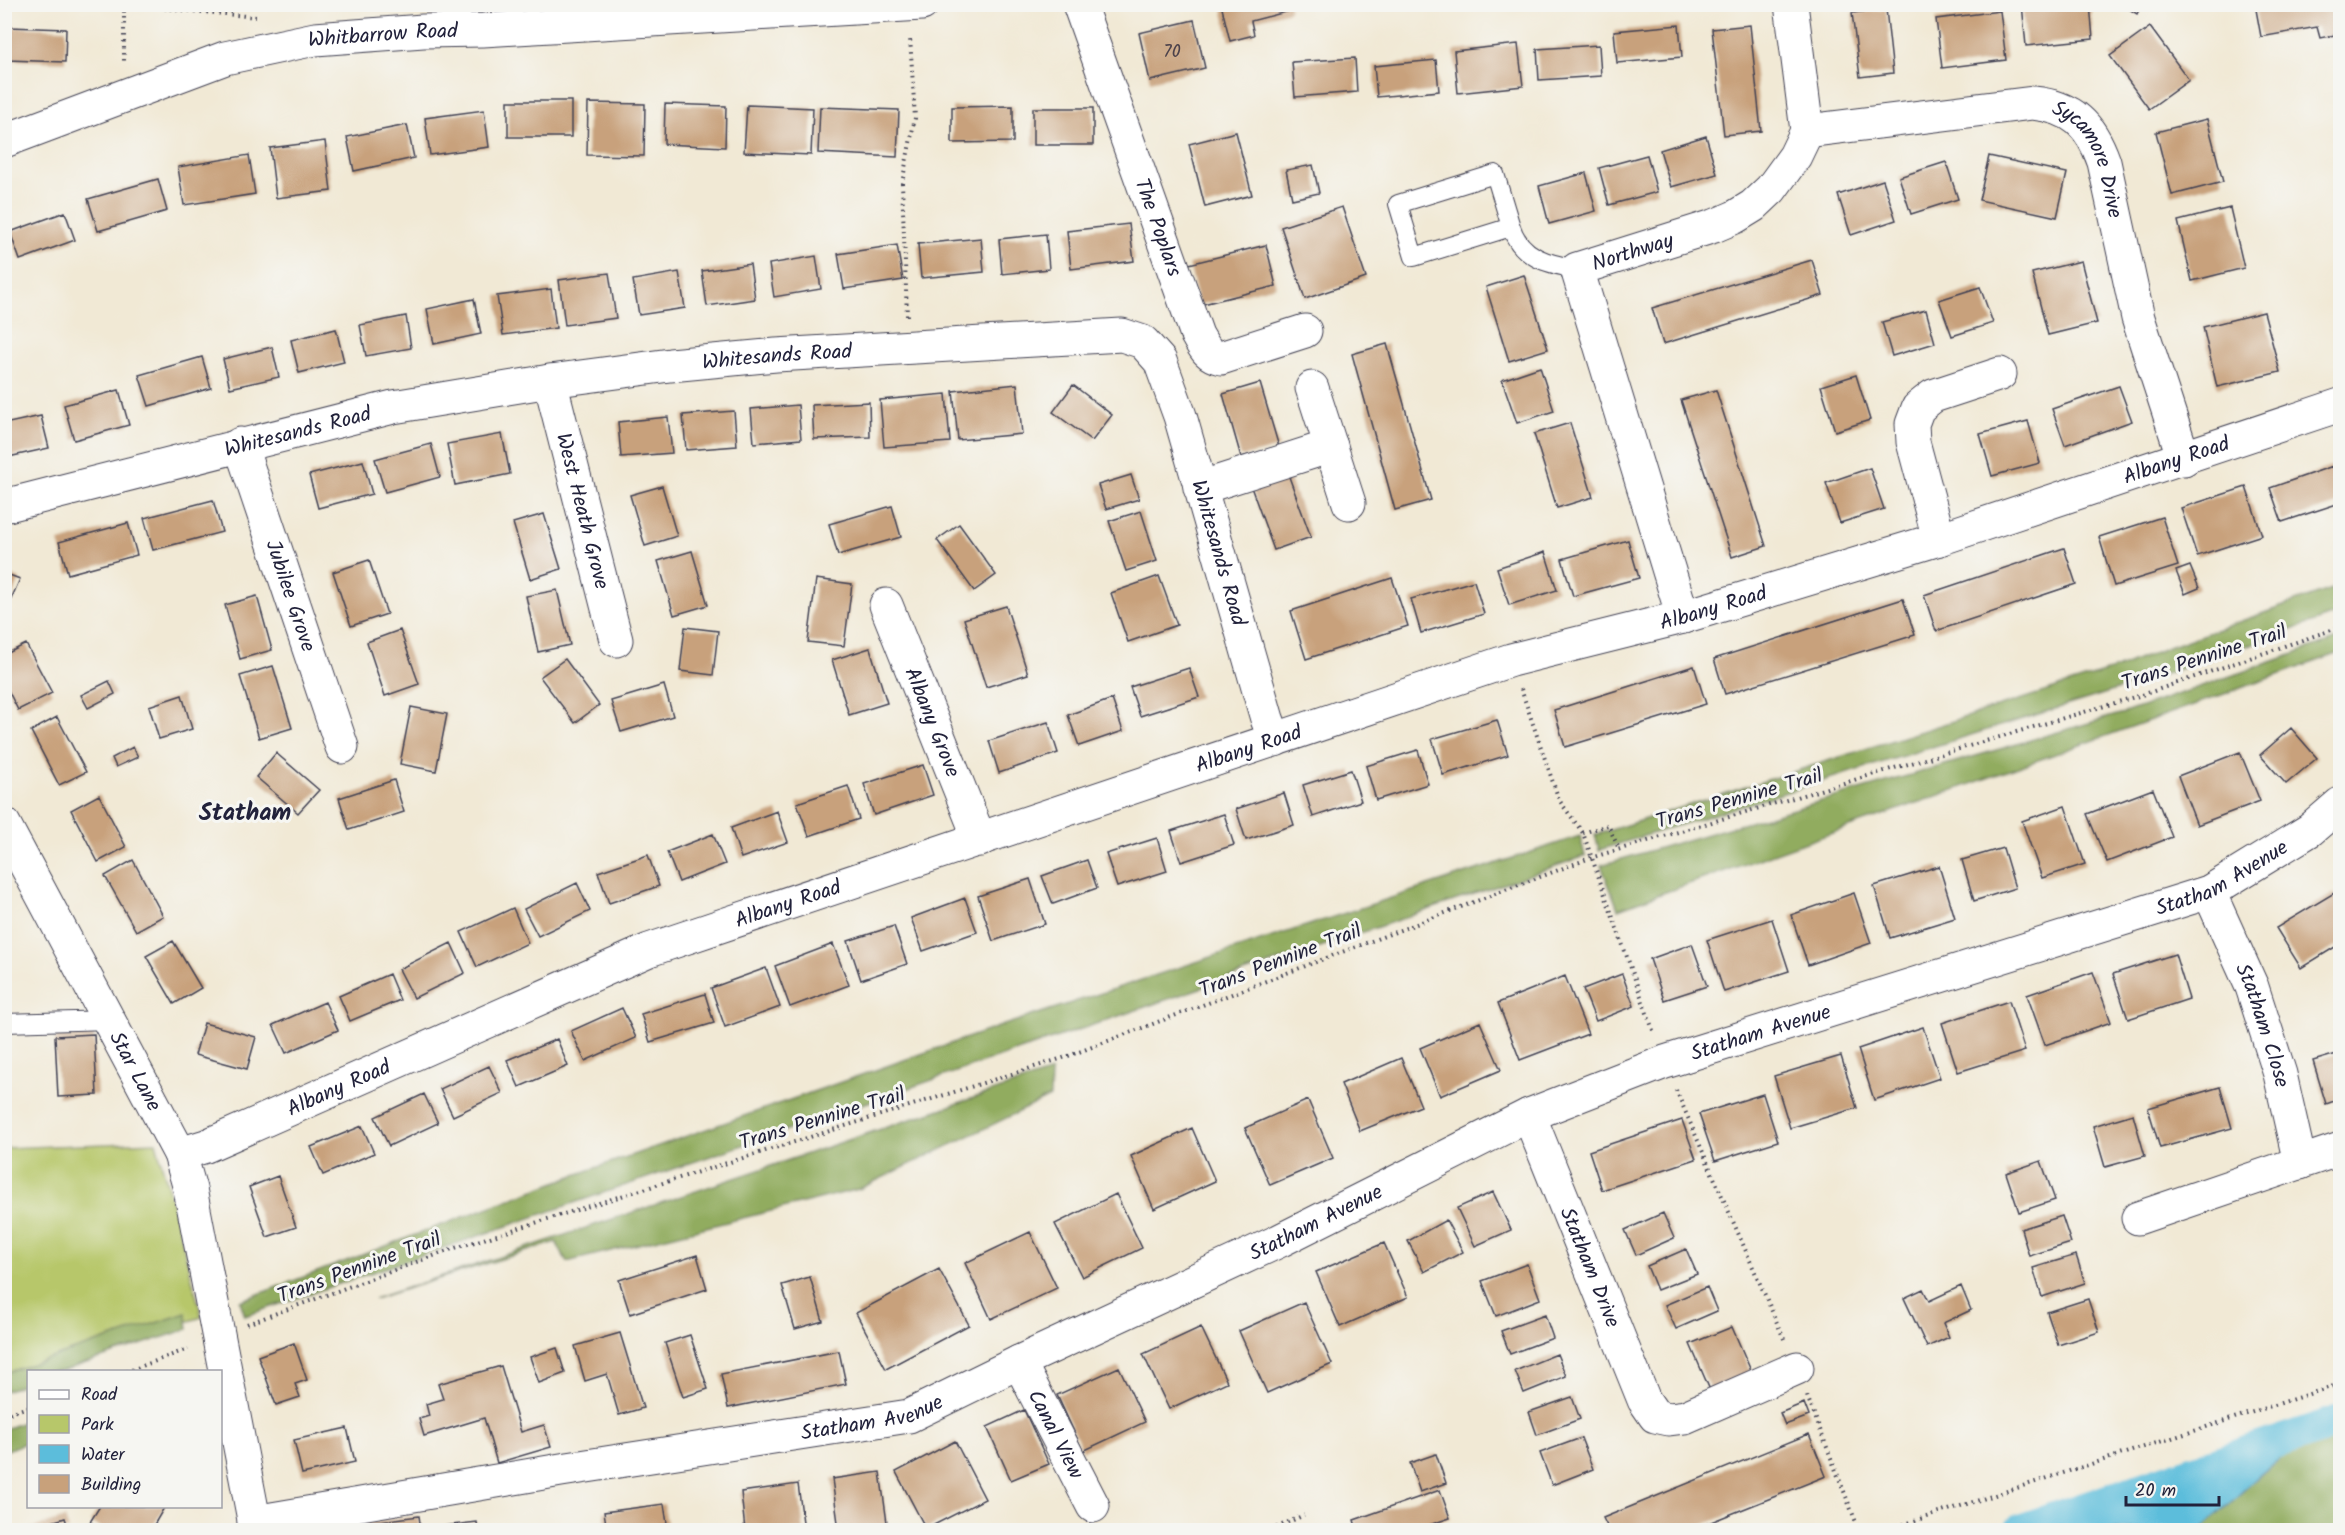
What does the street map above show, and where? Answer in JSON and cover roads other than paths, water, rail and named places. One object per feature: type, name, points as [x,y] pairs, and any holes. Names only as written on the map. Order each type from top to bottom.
[{"type":"street","name":"Whitbarrow Road","points":[[4,141],[225,58],[315,39],[922,4]]},
{"type":"street","name":"The Poplars","points":[[1079,4],[1197,335],[1206,350],[1212,356],[1221,358],[1305,331]]},
{"type":"street","points":[[1791,4],[1807,130]]},
{"type":"street","name":"Sycamore Drive","points":[[1807,130],[2033,103],[2065,110],[2079,120],[2094,138],[2104,162],[2138,318],[2184,459]]},
{"type":"street","name":"Northway","points":[[1683,617],[1577,269],[1714,226],[1735,217],[1753,206],[1771,189],[1795,156],[1807,130]]},
{"type":"street","name":"Whitesands Road","points":[[4,506],[393,406],[550,381],[670,365],[764,356],[1122,335],[1143,342],[1160,361],[1180,416],[1275,740]]},
{"type":"street","points":[[1940,539],[1913,441],[1912,424],[1918,408],[1933,396],[2000,374]]},
{"type":"street","name":"West Heath Grove","points":[[550,381],[616,640]]},
{"type":"street","points":[[1312,388],[1349,503]]},
{"type":"street","name":"Albany Road","points":[[180,1154],[206,1146],[349,1084],[500,1014],[649,950],[1511,660],[1683,617],[1940,539],[2340,405]]},
{"type":"street","name":"Jubilee Grove","points":[[240,444],[342,747]]},
{"type":"street","points":[[1200,488],[1331,446]]},
{"type":"street","name":"Albany Grove","points":[[886,605],[980,840]]},
{"type":"street","name":"Statham Avenue","points":[[255,1526],[561,1470],[909,1416],[1279,1240],[1528,1115],[1665,1062],[2209,892],[2310,830],[2340,804]]},
{"type":"street","name":"Star Lane","points":[[4,824],[180,1154],[190,1189],[255,1526]]},
{"type":"street","name":"Statham Close","points":[[2209,892],[2252,987],[2280,1074],[2301,1163]]},
{"type":"street","name":"Statham Drive","points":[[1528,1115],[1644,1400],[1649,1421],[1684,1417],[1797,1368]]},
{"type":"street","points":[[2138,1218],[2340,1149]]},
{"type":"street","name":"Canal View","points":[[1019,1362],[1093,1506]]},
{"type":"lane","points":[[1511,227],[1414,257],[1398,204],[1495,174],[1511,227],[1520,246],[1527,253],[1555,265],[1577,269]]},
{"type":"lane","points":[[4,1023],[110,1020]]},
{"type":"water","points":[[2320,1427],[2262,1473],[2201,1530],[2021,1530]]},
{"type":"waterway","points":[[2021,1530],[2340,1421]]},
{"type":"district","name":"Statham","points":[[245,812]]}]
